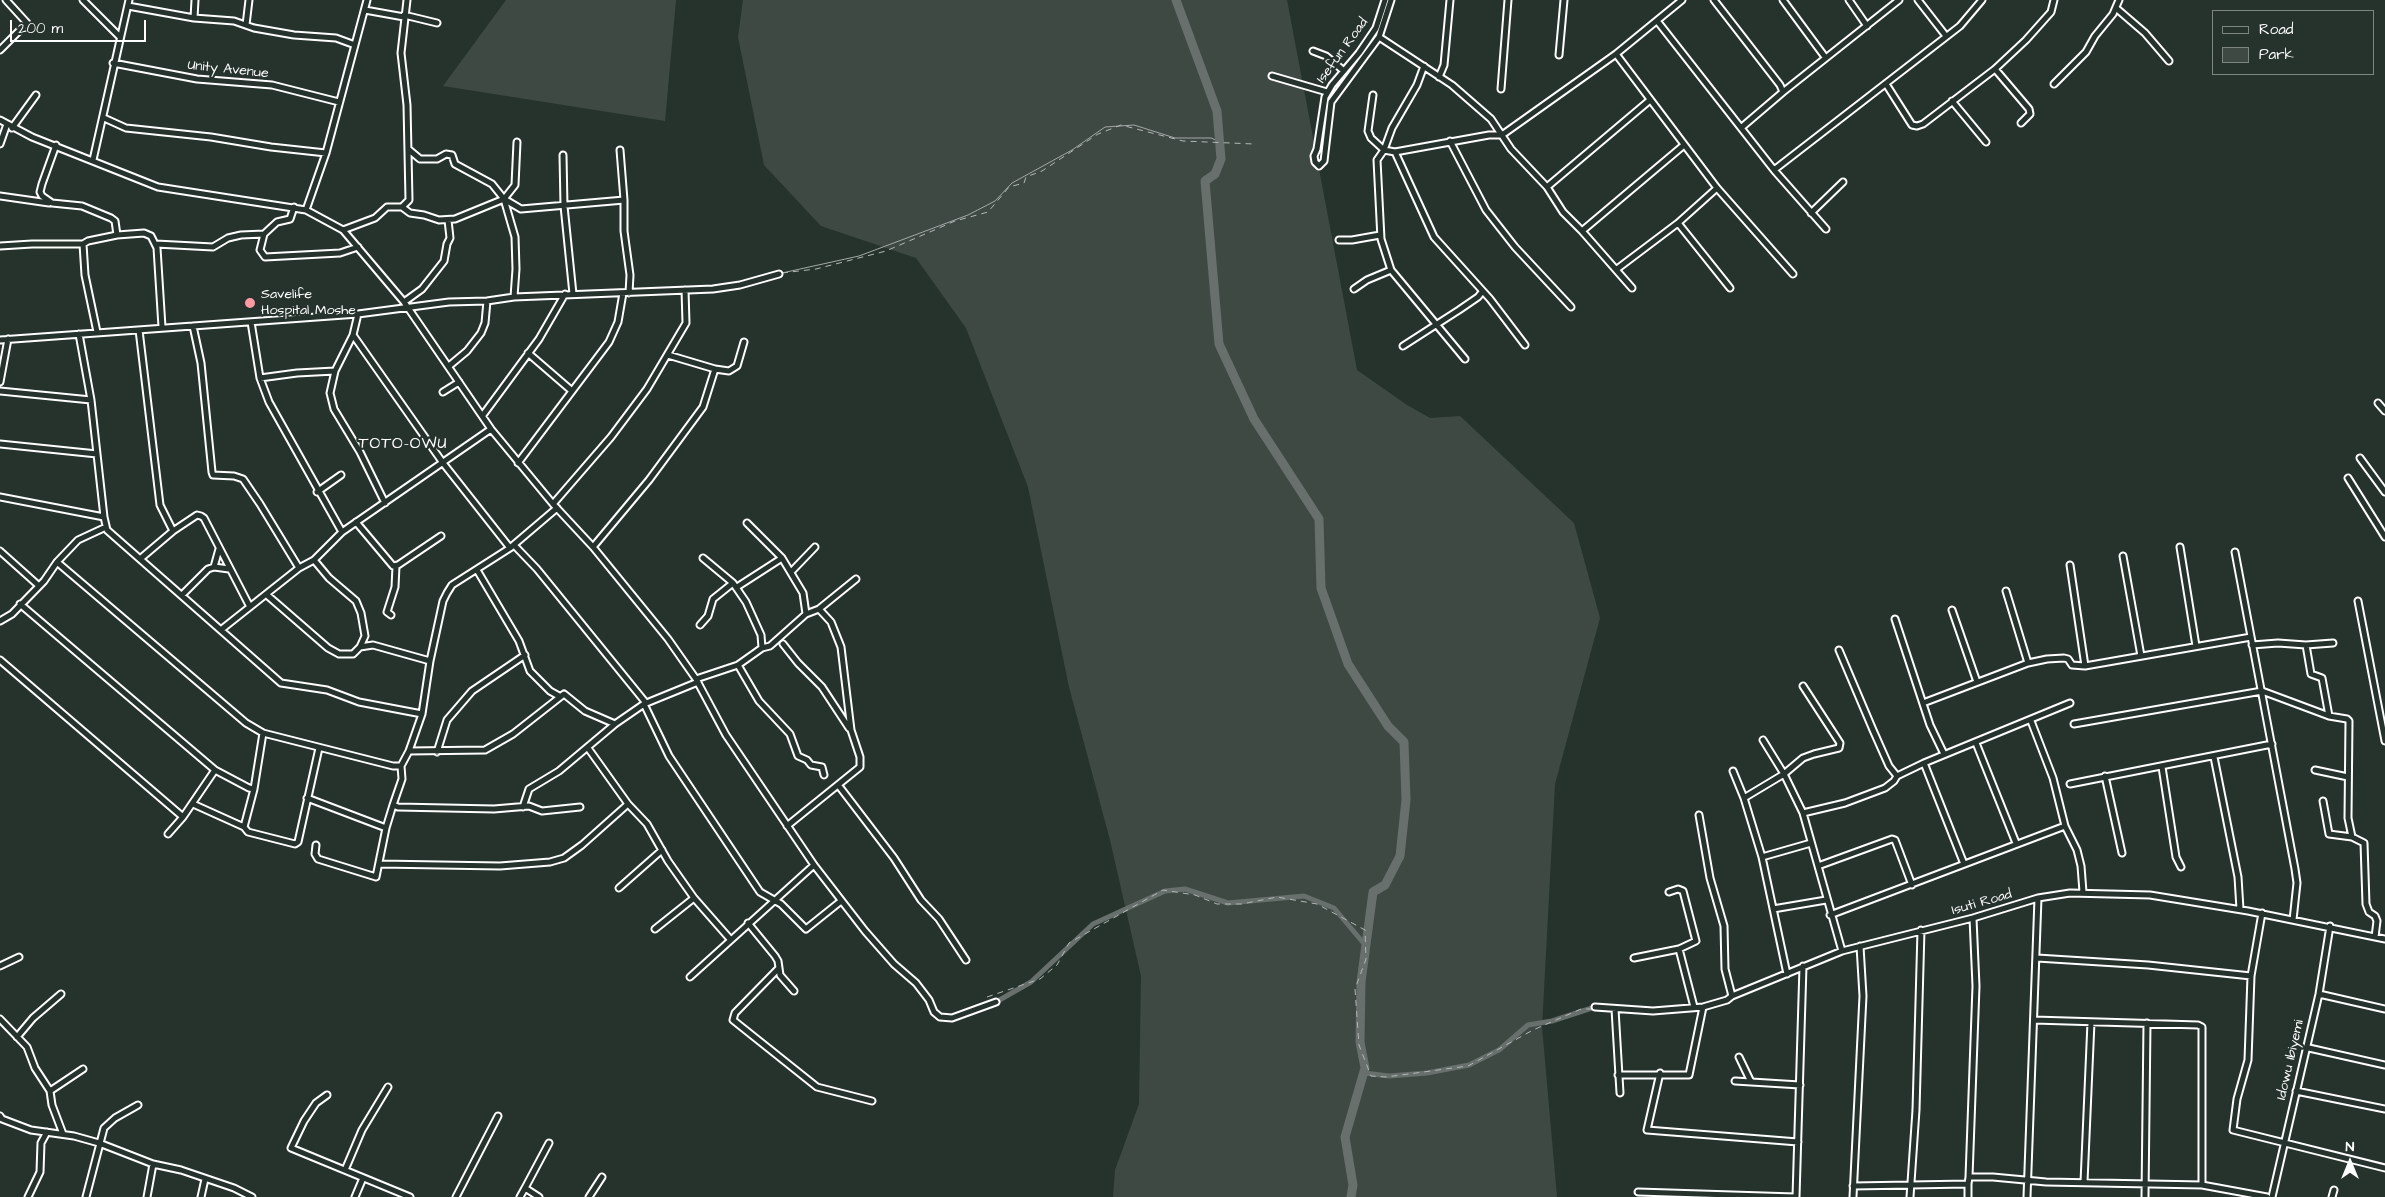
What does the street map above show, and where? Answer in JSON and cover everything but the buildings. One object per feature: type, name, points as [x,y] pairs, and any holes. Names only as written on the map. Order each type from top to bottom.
[{"type":"street","points":[[0,50],[27,23],[6,0]]},
{"type":"street","points":[[84,0],[120,37]]},
{"type":"street","points":[[194,18],[196,0]]},
{"type":"street","points":[[246,25],[249,0]]},
{"type":"street","points":[[306,210],[326,153],[367,0]]},
{"type":"street","points":[[402,207],[409,200],[407,105],[401,53],[407,0]]},
{"type":"street","name":"Isefun Road","points":[[1385,0],[1376,28],[1328,92],[1322,106],[1318,149],[1314,156],[1315,162],[1319,166],[1324,162],[1331,102],[1379,37],[1391,0]]},
{"type":"street","points":[[1439,77],[1444,65],[1450,0]]},
{"type":"street","points":[[1501,89],[1508,0]]},
{"type":"street","points":[[1559,56],[1564,0]]},
{"type":"street","points":[[1373,95],[1368,131],[1371,138],[1384,150],[1395,152],[1450,141],[1502,135],[1616,54],[1658,22],[1682,0]]},
{"type":"street","points":[[1714,0],[1783,92]]},
{"type":"street","points":[[1782,0],[1825,57]]},
{"type":"street","points":[[1849,0],[1867,26]]},
{"type":"street","points":[[1742,127],[1825,57],[1899,0]]},
{"type":"street","points":[[1918,0],[1946,36]]},
{"type":"street","points":[[1774,170],[1960,26],[1982,0]]},
{"type":"street","points":[[1886,84],[1912,125],[1917,126],[1995,69],[2026,40],[2051,12],[2054,0]]},
{"type":"street","points":[[2054,84],[2086,52],[2095,36],[2116,8],[2119,0]]},
{"type":"street","points":[[93,160],[104,118],[128,3],[194,18],[232,20],[246,25],[294,35],[336,38],[355,44]]},
{"type":"street","points":[[2116,8],[2145,33],[2169,61]]},
{"type":"street","points":[[364,10],[437,23]]},
{"type":"street","points":[[1658,22],[1774,170],[1826,229]]},
{"type":"street","points":[[1379,37],[1452,85],[1491,119],[1511,148],[1547,187],[1563,212],[1632,288]]},
{"type":"street","points":[[1313,51],[1326,56],[1344,72]]},
{"type":"street","points":[[1616,54],[1717,188],[1793,274]]},
{"type":"street","name":"Unity Avenue","points":[[114,63],[197,79],[272,85],[339,102]]},
{"type":"street","points":[[1424,66],[1417,85],[1392,128],[1384,150],[1377,160],[1380,235],[1384,253],[1391,270],[1465,359]]},
{"type":"street","points":[[1995,69],[2029,108],[2030,114],[2022,123]]},
{"type":"street","points":[[1272,76],[1328,92]]},
{"type":"street","points":[[0,144],[9,126],[36,95]]},
{"type":"street","points":[[1547,187],[1650,100]]},
{"type":"street","points":[[1952,101],[1986,142]]},
{"type":"street","points":[[104,118],[126,128],[211,137],[271,147],[326,153]]},
{"type":"street","points":[[0,120],[9,126],[158,187],[294,207],[306,210],[342,230],[404,302],[491,429],[518,463],[593,547],[668,639],[697,680],[726,736],[814,865],[894,964],[916,983],[930,1000],[934,1012],[946,1019],[996,1002]]},
{"type":"street","points":[[1450,141],[1491,218],[1515,247],[1571,307]]},
{"type":"street","points":[[342,230],[375,218],[387,207],[402,207],[410,213],[424,214],[439,220],[448,220],[462,218],[476,210],[504,200],[515,185],[517,142]]},
{"type":"street","points":[[30,201],[40,192],[56,145]]},
{"type":"street","points":[[1582,231],[1684,145]]},
{"type":"street","points":[[407,148],[420,159]]},
{"type":"street","points":[[620,150],[630,293]]},
{"type":"street","points":[[1395,152],[1434,237],[1490,299],[1525,345]]},
{"type":"street","points":[[409,164],[420,159],[437,159],[446,154],[452,155],[455,164],[492,184],[504,200],[515,237],[516,269],[514,297]]},
{"type":"street","points":[[564,155],[564,206],[573,294]]},
{"type":"street","points":[[1811,213],[1843,182]]},
{"type":"street","points":[[1617,270],[1678,223],[1717,188]]},
{"type":"street","points":[[40,192],[45,200],[52,204]]},
{"type":"street","points":[[0,196],[52,204],[82,206],[99,212],[115,221],[117,235]]},
{"type":"street","points":[[504,200],[522,209],[624,200]]},
{"type":"street","points":[[294,207],[290,219],[277,222],[264,234],[260,250],[265,257],[340,253],[358,247]]},
{"type":"street","points":[[404,302],[422,288],[444,261],[450,238],[448,220]]},
{"type":"street","points":[[1678,223],[1730,288]]},
{"type":"street","points":[[0,246],[84,244],[88,241],[117,235],[144,233],[153,238],[156,244],[162,327]]},
{"type":"street","points":[[156,244],[213,246],[228,238],[241,235],[264,234]]},
{"type":"street","points":[[1339,240],[1352,240],[1380,235]]},
{"type":"street","points":[[84,244],[85,275],[97,332]]},
{"type":"street","points":[[1354,289],[1368,280],[1391,270]]},
{"type":"street","points":[[0,340],[358,314],[408,309],[449,302],[488,301],[514,297],[713,289],[740,285],[779,274]]},
{"type":"street","points":[[316,845],[315,854],[318,859],[374,877],[378,873],[386,828],[402,779],[401,766],[409,752],[422,714],[430,661],[443,601],[452,585],[512,546],[555,506],[611,437],[647,389],[686,323],[685,290]]},
{"type":"street","points":[[1403,346],[1466,306],[1482,292]]},
{"type":"street","points":[[518,463],[609,342],[618,322],[623,293]]},
{"type":"street","points":[[483,415],[528,354],[564,294]]},
{"type":"street","points":[[449,366],[467,351],[481,333],[485,323],[488,301]]},
{"type":"street","points":[[358,314],[353,335],[335,372],[330,393],[334,409],[360,452],[385,503]]},
{"type":"street","points":[[251,322],[260,378],[269,402],[342,532]]},
{"type":"street","points":[[194,326],[200,362],[212,472],[217,475],[234,476],[243,479],[299,568]]},
{"type":"street","points":[[139,330],[160,505],[172,531]]},
{"type":"street","points":[[79,334],[90,400],[104,517],[108,530],[281,683],[327,690],[359,702],[422,714]]},
{"type":"street","points":[[353,335],[443,463],[512,546],[538,569],[603,652],[609,656],[645,704],[669,756],[760,892],[781,904],[806,929],[841,900]]},
{"type":"street","points":[[0,382],[8,340]]},
{"type":"street","points":[[668,354],[715,369],[729,371],[737,366],[744,342]]},
{"type":"street","points":[[528,354],[572,391]]},
{"type":"street","points":[[593,547],[649,480],[696,419],[703,407],[715,369]]},
{"type":"street","points":[[260,378],[297,373],[335,372]]},
{"type":"street","points":[[444,392],[459,382]]},
{"type":"street","points":[[0,391],[90,400]]},
{"type":"street","points":[[2378,403],[2385,411]]},
{"type":"street","points":[[222,629],[299,568],[314,560],[342,532],[491,429]]},
{"type":"street","points":[[0,444],[97,454]]},
{"type":"street","points":[[2360,458],[2385,492]]},
{"type":"street","points":[[318,492],[342,475]]},
{"type":"street","points":[[2348,478],[2385,537]]},
{"type":"street","points":[[0,497],[104,517]]},
{"type":"street","points":[[140,559],[172,531],[197,515],[201,516],[204,518],[250,606]]},
{"type":"street","points":[[356,522],[396,566],[395,587],[387,612],[391,615]]},
{"type":"street","points":[[747,523],[782,558],[792,572],[802,593],[806,614]]},
{"type":"street","points":[[0,621],[12,614],[49,575],[56,562],[78,540],[106,527]]},
{"type":"street","points":[[396,566],[441,536]]},
{"type":"street","points":[[792,572],[814,547]]},
{"type":"street","points":[[2180,547],[2196,646]]},
{"type":"street","points":[[182,595],[214,567],[219,549]]},
{"type":"street","points":[[0,551],[38,585]]},
{"type":"street","points":[[2235,552],[2296,869],[2297,883],[2293,920]]},
{"type":"street","points":[[2123,556],[2141,656]]},
{"type":"street","points":[[703,558],[735,585],[761,635],[762,648]]},
{"type":"street","points":[[700,625],[708,616],[713,599],[782,558]]},
{"type":"street","points":[[267,595],[328,648],[339,654],[353,654],[360,647],[364,636],[361,613],[356,602],[329,578],[314,560]]},
{"type":"street","points":[[56,562],[246,724],[263,733],[393,766],[401,766]]},
{"type":"street","points":[[2070,564],[2085,666]]},
{"type":"street","points":[[214,567],[230,569]]},
{"type":"street","points":[[477,570],[519,641],[530,670],[550,691],[559,696]]},
{"type":"street","points":[[523,807],[529,789],[554,775],[615,724],[645,704],[697,680],[738,665],[762,648],[770,646],[806,614],[819,609],[856,579]]},
{"type":"street","points":[[2006,591],[2028,663]]},
{"type":"street","points":[[2358,601],[2385,741]]},
{"type":"street","points":[[20,604],[215,770],[254,789]]},
{"type":"street","points":[[787,826],[839,786],[860,767],[860,757],[851,730],[840,648],[832,622],[819,609]]},
{"type":"street","points":[[1952,610],[1977,682]]},
{"type":"street","points":[[1895,619],[1922,703],[1944,754]]},
{"type":"street","points":[[364,636],[373,645]]},
{"type":"street","points":[[1922,703],[2028,663],[2064,658],[2070,661],[2072,665],[2085,666],[2251,636]]},
{"type":"street","points":[[2252,645],[2333,643]]},
{"type":"street","points":[[784,644],[798,663],[822,687],[851,730]]},
{"type":"street","points":[[360,647],[373,645],[430,661]]},
{"type":"street","points":[[2306,645],[2311,674],[2322,678],[2329,716]]},
{"type":"street","points":[[1839,650],[1889,766],[1897,776]]},
{"type":"street","points":[[437,752],[448,720],[472,691],[525,655]]},
{"type":"street","points":[[0,660],[183,817]]},
{"type":"street","points":[[738,665],[759,701],[790,734],[798,756],[807,760],[811,765],[822,768],[824,775]]},
{"type":"street","points":[[1744,798],[1784,774],[1803,758],[1835,750],[1841,746],[1803,686]]},
{"type":"street","points":[[2074,724],[2262,691],[2329,716],[2349,721],[2349,826],[2352,837]]},
{"type":"street","points":[[409,752],[479,751],[491,748],[513,734],[559,696],[564,694],[585,711],[605,722],[615,724]]},
{"type":"street","points":[[1803,813],[1844,803],[1885,788],[1897,776],[1924,763],[2031,721],[2070,703]]},
{"type":"street","points":[[2031,721],[2053,778],[2065,826],[2077,850],[2081,866],[2083,892]]},
{"type":"street","points":[[244,827],[254,789],[263,733]]},
{"type":"street","points":[[1763,740],[1784,774],[1803,813],[1830,915],[1842,952]]},
{"type":"street","points":[[1976,743],[2016,843]]},
{"type":"street","points":[[2070,784],[2105,776],[2162,768],[2272,744]]},
{"type":"street","points":[[193,804],[244,827],[248,832],[296,844],[319,748]]},
{"type":"street","points":[[588,748],[628,804],[647,824],[694,898],[730,939]]},
{"type":"street","points":[[2214,757],[2226,808],[2238,877],[2240,909]]},
{"type":"street","points":[[1924,763],[1964,864]]},
{"type":"street","points":[[2162,768],[2176,856],[2180,866]]},
{"type":"street","points":[[168,834],[193,804],[215,770]]},
{"type":"street","points":[[2315,770],[2348,777]]},
{"type":"street","points":[[1732,771],[1744,798],[1762,857],[1786,974]]},
{"type":"street","points":[[2105,776],[2122,852]]},
{"type":"street","points":[[839,786],[894,858],[921,900],[939,919],[966,960]]},
{"type":"street","points":[[307,798],[386,828]]},
{"type":"street","points":[[2323,801],[2329,834],[2352,837],[2364,843],[2366,904],[2369,912],[2375,916],[2377,921],[2375,937]]},
{"type":"street","points":[[380,864],[500,866],[550,862],[564,858],[582,845],[628,804]]},
{"type":"street","points":[[393,805],[398,808],[494,809],[529,806],[542,811],[580,807]]},
{"type":"street","points":[[1699,815],[1710,878],[1724,926],[1725,969],[1732,996]]},
{"type":"street","points":[[1830,915],[2065,826]]},
{"type":"street","points":[[1818,866],[1892,839],[1895,840],[1912,885]]},
{"type":"street","points":[[1762,857],[1811,843]]},
{"type":"street","points":[[619,888],[662,850]]},
{"type":"street","points":[[690,977],[814,865]]},
{"type":"street","points":[[1634,958],[1679,949],[1692,944],[1696,938],[1683,891],[1678,889],[1669,892]]},
{"type":"street","name":"Isuti Road","points":[[1595,1007],[1653,1011],[1703,1007],[1728,1000],[1732,996],[1803,966],[1860,946],[1973,918],[2038,898],[2083,892],[2150,895],[2240,909],[2330,926],[2385,939]]},
{"type":"street","points":[[655,929],[694,898]]},
{"type":"street","points":[[2027,1197],[2038,898]]},
{"type":"street","points":[[1773,909],[1826,900]]},
{"type":"street","points":[[2262,913],[2251,976],[2248,1060],[2237,1099],[2233,1126],[2236,1132],[2385,1168]]},
{"type":"street","points":[[1968,1197],[1976,986],[1973,918]]},
{"type":"street","points":[[748,923],[775,956],[780,975],[794,991]]},
{"type":"street","name":"Idowu Ibiyemi","points":[[2272,1197],[2319,994],[2330,926]]},
{"type":"street","points":[[1910,1197],[1916,1110],[1921,930]]},
{"type":"street","points":[[1853,1197],[1863,996],[1860,946]]},
{"type":"street","points":[[1679,949],[1694,1007]]},
{"type":"street","points":[[0,966],[19,957]]},
{"type":"street","points":[[2037,958],[2157,965],[2251,976]]},
{"type":"street","points":[[1638,1192],[1796,1197],[1803,966]]},
{"type":"street","points":[[778,969],[735,1013],[733,1020],[817,1087],[872,1101]]},
{"type":"street","points":[[17,1037],[33,1018],[61,994]]},
{"type":"street","points":[[2319,994],[2385,1009]]},
{"type":"street","points":[[1618,1075],[1660,1073],[1689,1075],[1703,1007]]},
{"type":"street","points":[[1615,1009],[1620,1093]]},
{"type":"street","points":[[0,1019],[27,1047],[35,1068],[50,1092],[52,1105],[63,1134]]},
{"type":"street","points":[[2034,1020],[2198,1025],[2202,1027],[2202,1185]]},
{"type":"street","points":[[2084,1182],[2091,1022]]},
{"type":"street","points":[[2145,1197],[2148,1023]]},
{"type":"street","points":[[2309,1048],[2385,1064]]},
{"type":"street","points":[[1739,1057],[1752,1082]]},
{"type":"street","points":[[50,1092],[83,1069]]},
{"type":"street","points":[[1660,1073],[1647,1130],[1798,1142]]},
{"type":"street","points":[[1735,1082],[1800,1085]]},
{"type":"street","points":[[345,1170],[362,1130],[388,1087]]},
{"type":"street","points":[[2296,1091],[2385,1109]]},
{"type":"street","points":[[327,1095],[316,1103],[304,1120],[292,1148],[410,1197]]},
{"type":"street","points":[[86,1197],[104,1128],[108,1123],[138,1105]]},
{"type":"street","points":[[0,1116],[30,1130],[63,1134],[99,1143],[153,1164],[180,1170],[234,1188],[252,1197]]},
{"type":"street","points":[[456,1197],[498,1116]]},
{"type":"street","points":[[28,1197],[40,1172],[41,1144],[47,1132]]},
{"type":"street","points":[[520,1197],[548,1143]]},
{"type":"street","points":[[147,1197],[153,1164]]},
{"type":"street","points":[[589,1197],[602,1177]]},
{"type":"street","points":[[1969,1177],[2027,1181],[2202,1185],[2267,1197]]},
{"type":"street","points":[[201,1197],[205,1178]]},
{"type":"street","points":[[355,1197],[363,1178]]},
{"type":"street","points":[[1853,1186],[1968,1184]]},
{"type":"street","points":[[526,1188],[539,1197]]},
{"type":"street","points":[[2332,1197],[2334,1190]]},
{"type":"green space","points":[[506,0],[676,0],[665,121],[443,86]]},
{"type":"green space","points":[[743,0],[1287,0],[1357,370],[1407,405],[1430,418],[1460,416],[1574,523],[1600,618],[1555,784],[1542,1027],[1557,1197],[1113,1197],[1115,1170],[1139,1104],[1141,976],[1110,840],[1069,687],[1028,487],[966,328],[916,258],[821,226],[764,165],[738,37]]},
{"type":"waterway","points":[[1176,0],[1217,111],[1221,159],[1215,174],[1205,181],[1219,344],[1254,419],[1319,519],[1321,588],[1348,664],[1388,726],[1404,742],[1406,800],[1400,856],[1385,885],[1373,892],[1361,982],[1360,1042],[1365,1068],[1345,1137],[1353,1185],[1351,1197]]},
{"type":"waterway","points":[[782,273],[859,256],[968,215],[995,201],[1012,183],[1072,150],[1105,127],[1134,125],[1175,138],[1211,138],[1220,142]]},
{"type":"waterway","points":[[996,1002],[1031,982],[1093,924],[1165,891],[1185,889],[1228,903],[1304,896],[1334,908],[1366,946]]},
{"type":"waterway","points":[[1364,1073],[1389,1076],[1427,1073],[1469,1065],[1499,1050],[1528,1025],[1552,1021],[1595,1007]]},
{"type":"ferry route","points":[[782,273],[816,269],[886,251],[955,221],[988,212],[1009,187],[1024,183],[1026,177],[1042,171],[1098,134],[1121,125],[1183,141],[1254,144]]},
{"type":"ferry route","points":[[987,997],[1040,979],[1057,965],[1069,943],[1163,890],[1195,895],[1217,904],[1242,904],[1277,897],[1317,904],[1365,930],[1366,959],[1355,989],[1359,1045],[1371,1076],[1386,1077],[1468,1066],[1533,1030],[1581,1009],[1594,1009]]},
{"type":"place","name":"Savelife Hospital Moshe","points":[[250,303]]},
{"type":"district","name":"TOTO-OWU","points":[[403,445]]}]
